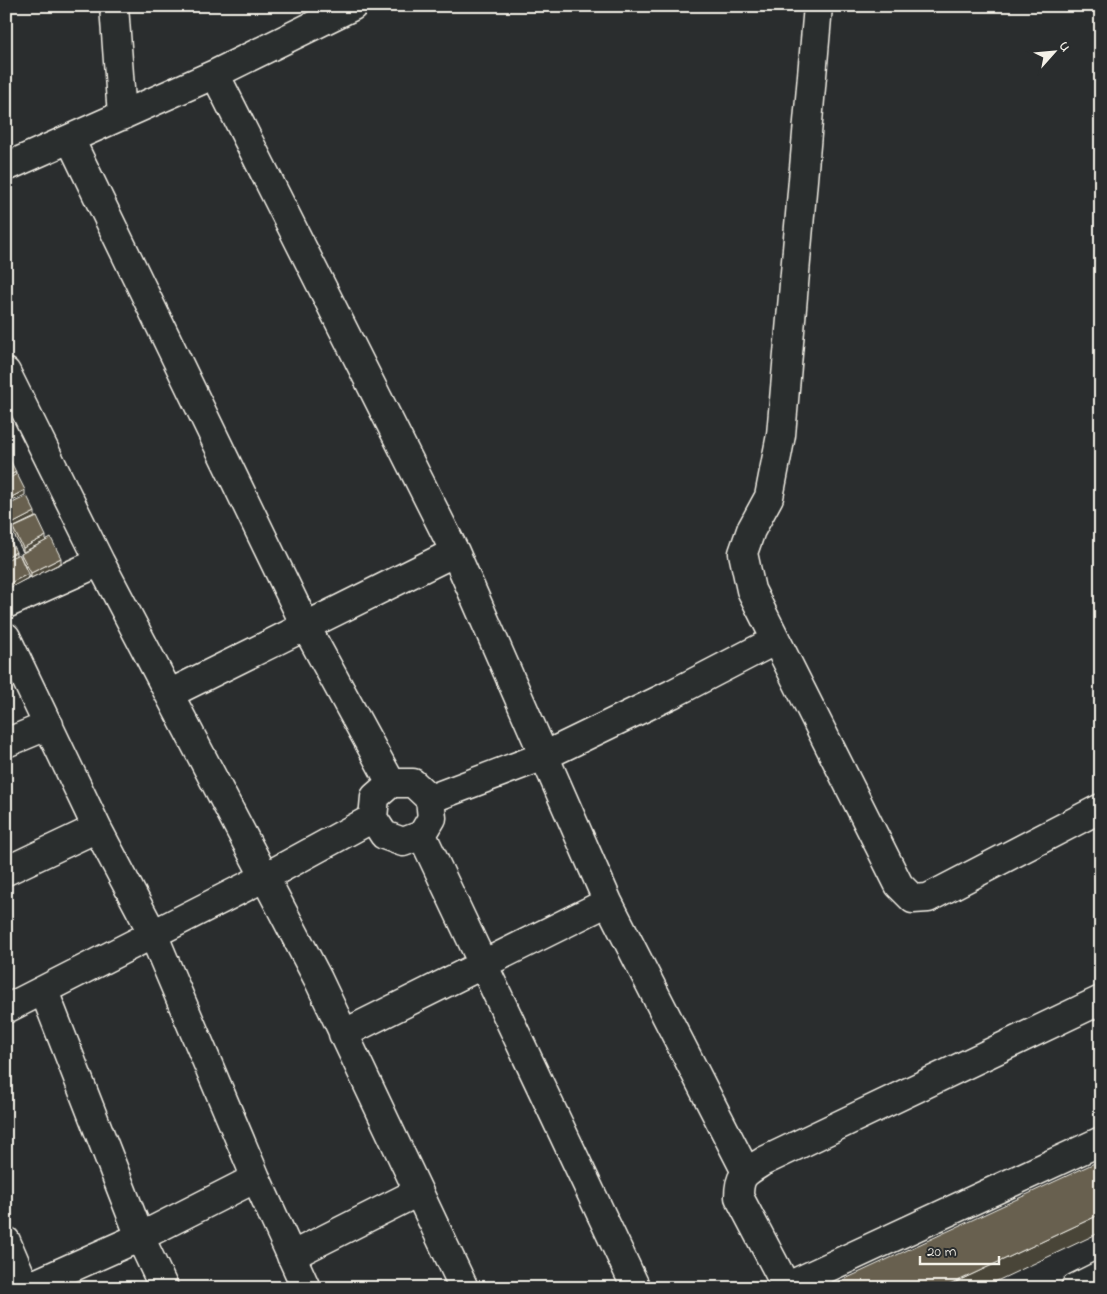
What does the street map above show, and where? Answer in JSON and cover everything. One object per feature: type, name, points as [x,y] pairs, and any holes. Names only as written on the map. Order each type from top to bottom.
[{"type":"street","points":[[114,6],[122,116]]},
{"type":"street","points":[[6,167],[215,74],[354,6]]},
{"type":"street","points":[[818,6],[781,435],[769,497],[751,530],[743,553],[751,590],[899,885],[913,899],[928,898],[1101,808]]},
{"type":"street","points":[[215,74],[455,552],[608,902],[746,1172]]},
{"type":"street","points":[[70,139],[306,625],[391,783]]},
{"type":"street","points":[[6,372],[100,562],[318,980],[464,1288]]},
{"type":"street","points":[[169,694],[455,552]]},
{"type":"street","points":[[6,604],[100,562]]},
{"type":"street","points":[[6,638],[98,828],[153,934],[256,1178],[306,1288]]},
{"type":"street","points":[[430,799],[544,756],[672,694],[776,640]]},
{"type":"street","points":[[6,743],[48,725]]},
{"type":"street","points":[[391,783],[413,783],[430,799],[432,818],[422,835],[403,842],[384,835],[373,818],[375,797],[391,783]]},
{"type":"street","points":[[6,1008],[44,991],[265,877],[373,818]]},
{"type":"street","points":[[6,871],[98,828]]},
{"type":"street","points":[[422,835],[636,1288]]},
{"type":"street","points":[[343,1034],[608,902]]},
{"type":"street","points":[[44,991],[140,1237],[164,1288]]},
{"type":"street","points":[[1101,1000],[764,1162],[746,1172],[739,1182],[739,1197],[786,1287],[1101,1141]]},
{"type":"street","points":[[6,1241],[26,1288],[140,1237],[256,1178]]},
{"type":"street","points":[[291,1256],[418,1192]]},
{"type":"street","points":[[1075,1288],[1101,1275]]},
{"type":"building","points":[[8,456],[16,472],[6,477],[6,457]]},
{"type":"building","points":[[17,474],[25,490],[6,500],[6,480]]},
{"type":"building","points":[[27,496],[35,512],[8,526],[6,522],[6,506]]},
{"type":"building","points":[[37,517],[46,536],[23,548],[13,528]]},
{"type":"building","points":[[8,536],[16,552],[6,557],[6,537]]},
{"type":"building","points":[[51,538],[61,558],[31,573],[21,554]]},
{"type":"building","points":[[19,554],[28,574],[6,585],[6,560]]},
{"type":"building","points":[[1101,1160],[1101,1214],[943,1288],[831,1288],[830,1286]]},
{"type":"building","points":[[1101,1281],[1101,1288],[1086,1288]]}]
